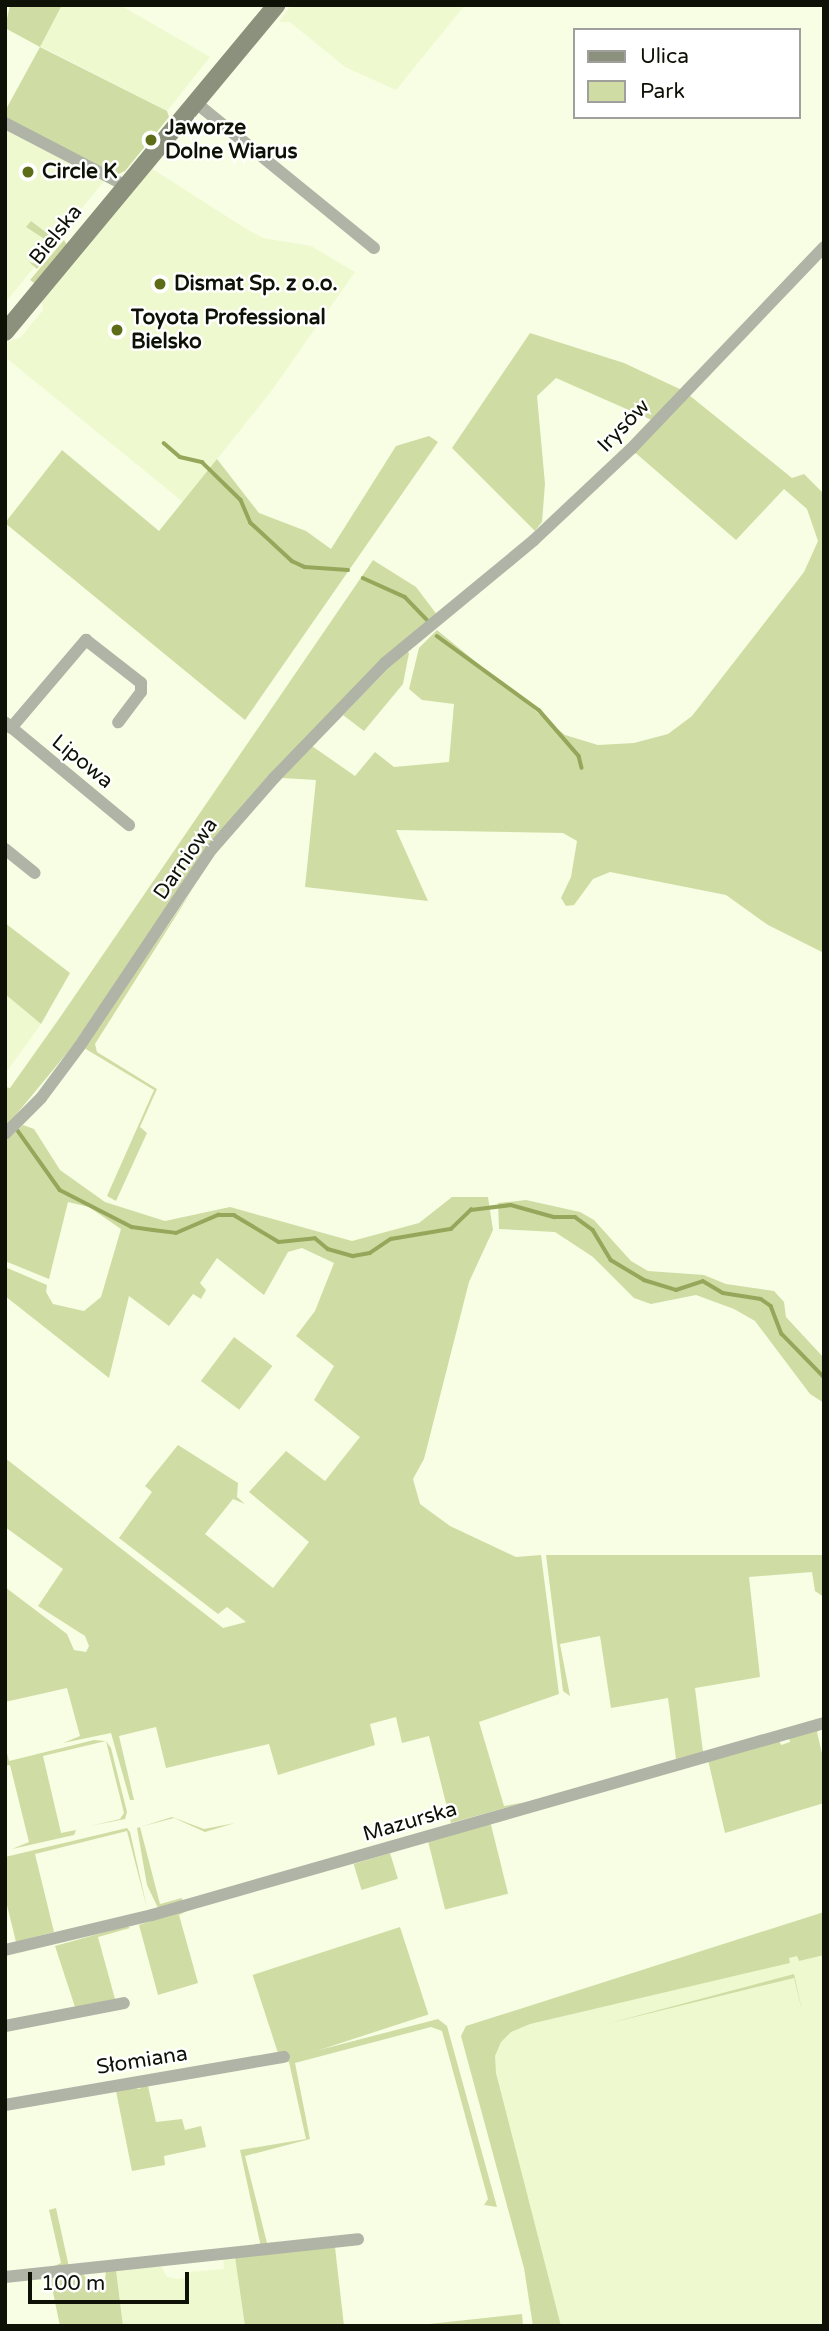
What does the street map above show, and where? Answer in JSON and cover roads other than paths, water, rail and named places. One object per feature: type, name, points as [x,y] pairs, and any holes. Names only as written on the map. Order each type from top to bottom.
[{"type":"main road","name":"Bielska","points":[[5,332],[276,5]]},
{"type":"street","points":[[195,102],[374,248]]},
{"type":"street","points":[[5,124],[126,186]]},
{"type":"street","name":"Irysów","points":[[414,642],[631,449],[824,247]]},
{"type":"street","name":"Lipowa","points":[[118,722],[141,692],[141,683],[86,640],[8,725],[130,825]]},
{"type":"street","name":"Darniowa","points":[[6,1133],[79,1047],[211,850],[385,663],[414,642]]},
{"type":"street","points":[[5,849],[35,873]]},
{"type":"street","name":"Mazurska","points":[[5,1950],[152,1915],[824,1723]]},
{"type":"street","points":[[5,2026],[124,2003]]},
{"type":"street","name":"Słomiana","points":[[5,2105],[284,2057]]},
{"type":"street","points":[[5,2277],[358,2239]]},
{"type":"waterway","points":[[164,443],[180,457],[202,462],[241,500],[251,523],[292,561],[305,567],[348,570]]},
{"type":"waterway","points":[[363,578],[405,597],[429,622]]},
{"type":"waterway","points":[[437,636],[539,710],[579,756],[582,768]]},
{"type":"waterway","points":[[16,1128],[60,1190],[132,1227],[176,1233],[218,1215],[234,1215],[279,1242],[315,1238],[328,1249],[353,1256],[370,1253],[391,1239],[451,1229],[471,1210],[511,1205],[554,1217],[575,1217],[593,1230],[611,1260],[644,1280],[676,1290],[703,1281],[723,1293],[761,1299],[771,1306],[782,1334],[824,1377]]},
{"type":"place","name":"Jaworze Dolne Wiarus","points":[[151,140]]},
{"type":"place","name":"Circle K","points":[[28,172]]},
{"type":"place","name":"Dismat Sp. z o.o.","points":[[160,284]]},
{"type":"place","name":"Toyota Professional Bielsko","points":[[117,330]]}]
